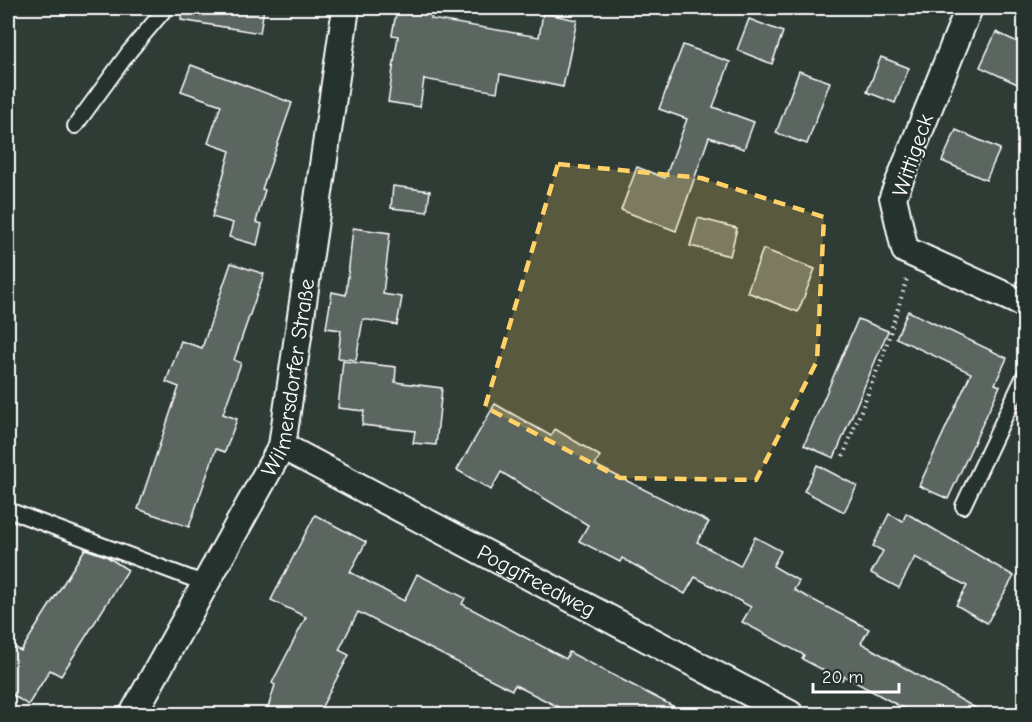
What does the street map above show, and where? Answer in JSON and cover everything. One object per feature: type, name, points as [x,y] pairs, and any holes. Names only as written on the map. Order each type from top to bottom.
[{"type":"street","name":"Wilmersdorfer Straße","points":[[133,714],[282,446],[346,8]]},
{"type":"street","name":"Wittigeck","points":[[915,255],[904,250],[892,197],[969,8]]},
{"type":"street","points":[[915,255],[1024,304]]},
{"type":"street","name":"Poggfreedweg","points":[[282,446],[790,714]]},
{"type":"lane","points":[[75,126],[129,52],[166,8]]},
{"type":"lane","points":[[963,506],[1024,376]]},
{"type":"lane","points":[[8,510],[206,584]]},
{"type":"path","points":[[8,96],[19,98]]},
{"type":"path","points":[[843,456],[884,353],[915,255]]},
{"type":"highlighted area","points":[[558,164],[701,178],[824,217],[817,361],[756,480],[620,478],[485,407]]},
{"type":"building","points":[[182,8],[264,8],[260,33],[181,20]]},
{"type":"building","points":[[397,8],[433,8],[431,19],[539,37],[543,13],[577,20],[563,87],[500,74],[497,92],[424,79],[420,107],[388,102],[398,36],[392,35]]},
{"type":"building","points":[[749,19],[783,32],[772,64],[737,50]]},
{"type":"building","points":[[996,32],[1024,45],[1024,87],[980,67]]},
{"type":"building","points":[[683,45],[730,62],[713,107],[754,122],[744,149],[709,137],[676,231],[621,210],[637,167],[665,178],[687,119],[659,109]]},
{"type":"building","points":[[881,57],[909,68],[895,103],[867,92]]},
{"type":"building","points":[[191,65],[292,103],[262,189],[265,190],[256,222],[262,224],[257,245],[229,237],[233,223],[212,217],[230,151],[208,143],[221,105],[181,91]]},
{"type":"building","points":[[799,71],[830,82],[807,144],[776,133]]},
{"type":"building","points":[[956,130],[1000,149],[986,180],[942,161]]},
{"type":"building","points":[[393,186],[430,191],[427,212],[391,208]]},
{"type":"building","points":[[698,218],[737,228],[730,256],[690,246]]},
{"type":"building","points":[[353,228],[390,233],[383,294],[402,297],[397,325],[363,319],[356,360],[338,358],[341,330],[326,328],[332,292],[346,295]]},
{"type":"building","points":[[763,249],[815,269],[798,312],[747,292]]},
{"type":"building","points":[[231,263],[264,274],[234,360],[241,363],[223,414],[237,419],[225,452],[216,449],[189,527],[138,509],[179,387],[166,382],[181,341],[202,348]]},
{"type":"building","points":[[908,311],[1007,358],[995,384],[1000,386],[948,499],[919,486],[971,373],[896,338]]},
{"type":"building","points":[[858,319],[888,331],[834,458],[804,445]]},
{"type":"building","points":[[343,361],[396,367],[395,382],[442,388],[436,445],[413,443],[415,431],[362,425],[364,411],[338,408]]},
{"type":"building","points":[[495,404],[551,436],[555,429],[600,456],[595,465],[709,522],[697,542],[740,566],[755,537],[781,551],[773,566],[799,581],[794,590],[869,629],[861,643],[986,714],[914,714],[844,676],[842,680],[802,659],[804,655],[742,622],[751,607],[695,577],[685,594],[622,558],[620,562],[579,541],[588,525],[501,472],[491,490],[457,470]]},
{"type":"building","points":[[817,465],[857,486],[844,512],[804,491]]},
{"type":"building","points":[[906,513],[1014,576],[987,623],[956,605],[967,586],[915,557],[899,588],[871,573],[883,551],[873,546],[889,514],[903,521]]},
{"type":"building","points":[[315,515],[366,542],[350,572],[404,601],[417,574],[465,598],[462,604],[566,659],[569,652],[688,714],[572,714],[515,685],[512,690],[358,612],[339,650],[349,655],[318,714],[266,714],[275,685],[272,683],[306,617],[271,600]]},
{"type":"building","points":[[85,549],[106,556],[128,570],[61,676],[50,670],[28,705],[8,692],[8,643],[21,651]]}]
